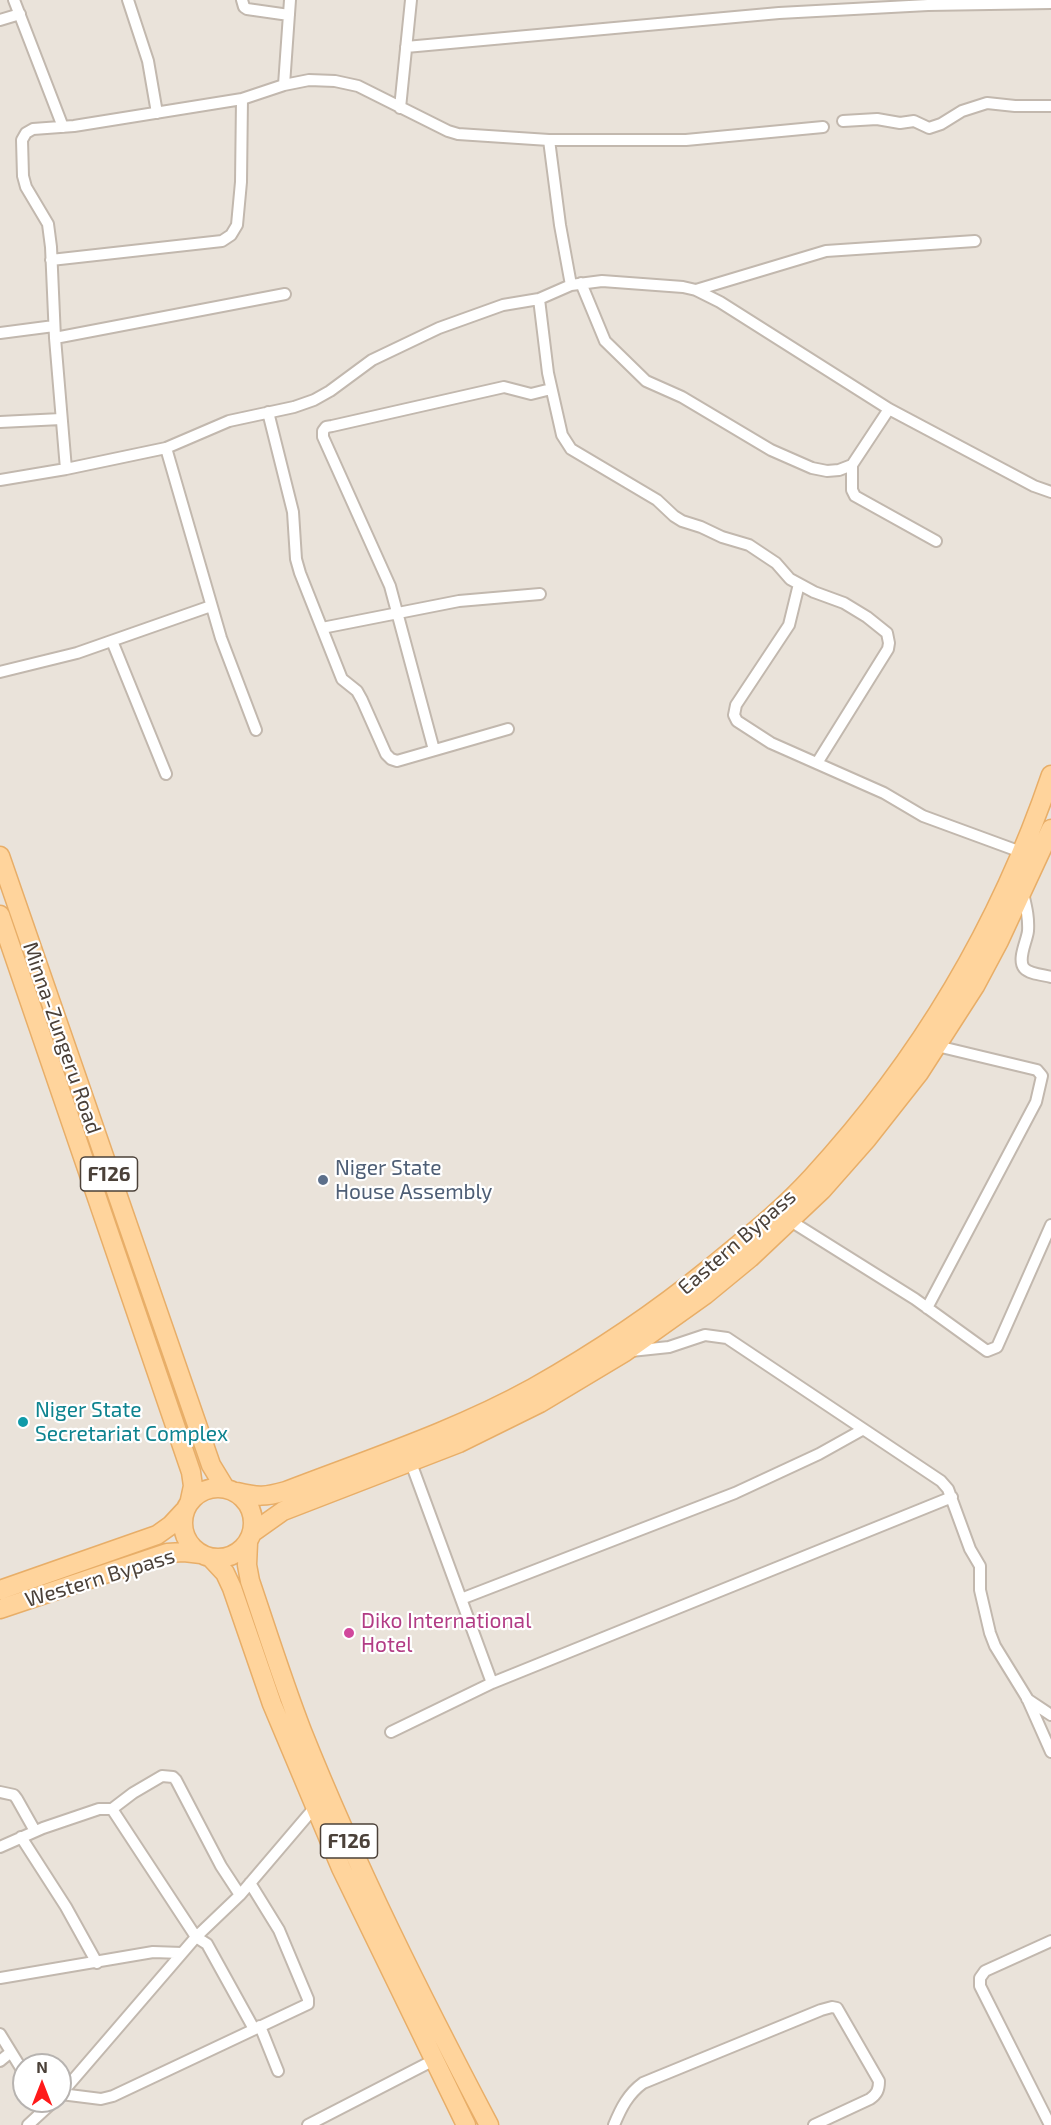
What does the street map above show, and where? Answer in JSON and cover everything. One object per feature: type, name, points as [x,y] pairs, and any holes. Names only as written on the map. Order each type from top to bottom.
[{"type":"main road","name":"Eastern Bypass","points":[[231,1490],[257,1497],[276,1494],[452,1428],[542,1383],[616,1338],[695,1282],[740,1245],[810,1179],[854,1129],[907,1062],[960,978],[1005,893],[1051,775]]},
{"type":"main road","name":"Eastern Bypass","points":[[250,1538],[284,1510],[459,1443],[540,1403],[625,1352],[715,1287],[822,1190],[867,1139],[919,1073],[975,986],[1023,892],[1051,829]]},
{"type":"main road","name":"Minna-Zungeru Road","points":[[0,856],[211,1465],[231,1490]]},
{"type":"main road","name":"Minna-Zungeru Road","points":[[0,915],[191,1472],[193,1486],[187,1505]]},
{"type":"main road","points":[[26,992],[44,986]]},
{"type":"main road","points":[[187,1505],[200,1492],[212,1487],[231,1490]]},
{"type":"main road","name":"F126","points":[[231,1490],[246,1500],[251,1510],[254,1522],[247,1565],[250,1581],[292,1703],[378,1927],[434,2060],[466,2125]]},
{"type":"main road","name":"F126","points":[[187,1505],[182,1523],[184,1536],[191,1546],[225,1573],[272,1704],[315,1807],[378,1927],[489,2125]]},
{"type":"main road","name":"Western Bypass","points":[[0,1590],[157,1535],[171,1526],[187,1505]]},
{"type":"main road","points":[[206,1556],[221,1558],[231,1556],[240,1550],[250,1538]]},
{"type":"main road","name":"Western Bypass","points":[[0,1609],[167,1553],[184,1552],[206,1556]]},
{"type":"street","points":[[14,0],[63,127]]},
{"type":"street","points":[[128,0],[148,61],[157,113]]},
{"type":"street","points":[[242,0],[247,9],[289,15]]},
{"type":"street","points":[[284,85],[290,0]]},
{"type":"street","points":[[400,108],[411,0]]},
{"type":"street","points":[[406,47],[779,13],[928,4],[1051,3]]},
{"type":"street","points":[[0,20],[20,14]]},
{"type":"street","points":[[66,469],[48,224],[26,187],[23,176],[22,140],[26,133],[33,129],[63,127],[242,99],[284,85],[309,80],[335,81],[358,86],[458,134],[549,140],[686,140],[823,128]]},
{"type":"street","points":[[51,260],[222,241],[231,235],[237,225],[241,182],[242,99]]},
{"type":"street","points":[[843,121],[877,119],[900,123],[914,121],[929,128],[941,124],[962,111],[987,103],[1051,106]]},
{"type":"street","points":[[549,140],[560,225],[576,284],[605,341],[646,381],[682,397],[771,450],[812,468],[827,471],[839,470],[852,465]]},
{"type":"street","points":[[696,290],[826,251],[975,241]]},
{"type":"street","points":[[0,480],[166,448],[229,421],[294,407],[330,391],[372,360],[439,328],[503,305],[539,299],[576,284],[602,281],[644,282],[683,286],[696,290],[720,302],[890,409],[1034,486],[1051,492]]},
{"type":"street","points":[[55,338],[285,294]]},
{"type":"street","points":[[539,299],[546,361],[562,435],[571,449],[657,500],[682,521],[722,537],[749,544],[764,553],[799,584],[844,603],[887,633],[888,649],[817,763]]},
{"type":"street","points":[[0,333],[54,326]]},
{"type":"street","points":[[434,750],[390,586],[323,437],[323,432],[326,427],[504,387],[531,394],[552,389]]},
{"type":"street","points":[[890,409],[852,465],[852,490],[855,496],[936,541]]},
{"type":"street","points":[[268,412],[293,512],[298,566],[342,679],[357,691],[386,754],[398,761],[508,729]]},
{"type":"street","points":[[0,422],[62,419]]},
{"type":"street","points":[[166,448],[221,638],[256,730]]},
{"type":"street","points":[[799,584],[789,625],[736,705],[734,715],[736,721],[771,743],[884,793],[923,816],[1022,852]]},
{"type":"street","points":[[322,628],[459,601],[540,594]]},
{"type":"street","points":[[0,672],[77,652],[211,606]]},
{"type":"street","points":[[112,641],[166,774]]},
{"type":"street","points":[[1023,892],[1028,912],[1028,932],[1021,960],[1022,966],[1026,970],[1051,977]]},
{"type":"street","points":[[927,1308],[1036,1102],[1042,1076],[1037,1070],[937,1046]]},
{"type":"street","points":[[789,1220],[927,1308],[987,1351],[997,1347],[1048,1240],[1051,1224]]},
{"type":"street","points":[[625,1352],[669,1347],[705,1335],[727,1338],[941,1481],[952,1497],[970,1549],[980,1566],[980,1590],[994,1646],[1026,1698],[1051,1752]]},
{"type":"street","points":[[461,1599],[735,1493],[819,1454],[862,1430]]},
{"type":"street","points":[[411,1463],[492,1683]]},
{"type":"street","points":[[391,1732],[492,1683],[952,1497]]},
{"type":"street","points":[[1026,1698],[1051,1715]]},
{"type":"street","points":[[0,1847],[35,1831],[99,1809],[112,1809],[162,1776],[173,1777],[221,1866],[240,1895]]},
{"type":"street","points":[[0,1792],[8,1792],[17,1799],[35,1831]]},
{"type":"street","points":[[72,2078],[196,1937],[240,1895],[315,1807]]},
{"type":"street","points":[[112,1809],[196,1937],[207,1944],[257,2028],[278,2071]]},
{"type":"street","points":[[21,1837],[66,1907],[97,1963]]},
{"type":"street","points":[[72,2100],[101,2099],[113,2096],[308,2004],[279,1930],[250,1882]]},
{"type":"street","points":[[1050,2125],[980,1986],[980,1978],[985,1971],[1051,1941]]},
{"type":"street","points":[[0,1978],[153,1952],[182,1953]]},
{"type":"street","points":[[615,2125],[626,2099],[643,2083],[832,2007],[837,2008],[879,2081],[879,2087],[870,2099],[814,2125]]},
{"type":"street","points":[[0,2034],[11,2052],[0,2061]]},
{"type":"street","points":[[308,2125],[434,2060]]},
{"type":"street","points":[[28,2125],[40,2113]]},
{"type":"shaded area","points":[[0,0],[1051,0],[1051,2125],[0,2125]]},
{"type":"place","name":"Niger State House Assembly","points":[[323,1180]]},
{"type":"place","name":"Niger State Secretariat Complex","points":[[23,1422]]},
{"type":"place","name":"Diko International Hotel","points":[[349,1633]]}]
